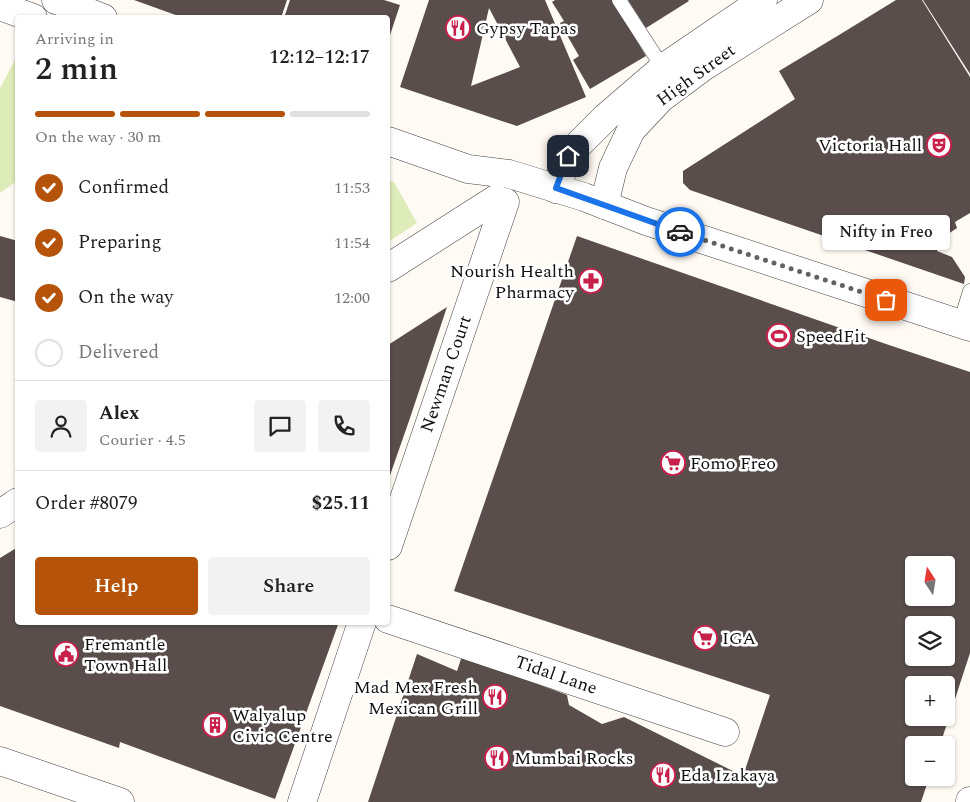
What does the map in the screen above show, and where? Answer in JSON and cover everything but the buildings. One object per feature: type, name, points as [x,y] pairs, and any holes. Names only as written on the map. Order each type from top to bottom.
[{"type":"street","points":[[56,0],[95,15]]},
{"type":"street","name":"High Street","points":[[556,188],[568,156],[606,118],[663,68],[763,0]]},
{"type":"street","name":"High Street","points":[[604,204],[613,168],[630,130],[661,98],[703,67],[809,0]]},
{"type":"street","points":[[390,124],[475,155],[509,174]]},
{"type":"street","points":[[390,142],[468,169],[509,174],[556,188],[656,224],[965,326]]},
{"type":"street","name":"Newman Court","points":[[390,267],[501,201],[390,540]]},
{"type":"street","points":[[0,514],[15,504]]},
{"type":"street","name":"Tidal Lane","points":[[390,620],[725,732]]},
{"type":"street","points":[[302,802],[361,625]]},
{"type":"street","points":[[0,761],[120,802]]},
{"type":"lane","points":[[620,0],[663,68]]},
{"type":"lane","points":[[965,326],[970,291]]},
{"type":"green space","points":[[15,60],[15,182],[0,193],[0,88]]},
{"type":"green space","points":[[390,181],[394,182],[417,223],[390,241]]},
{"type":"way so far","points":[[680,232],[886,300]]},
{"type":"place","name":"Gypsy Tapas","points":[[458,28]]},
{"type":"place","name":"Victoria Hall","points":[[939,145]]},
{"type":"place","name":"Nourish Health Pharmacy","points":[[591,281]]},
{"type":"place","name":"Nifty in Freo","points":[[886,300]]},
{"type":"place","name":"SpeedFit","points":[[779,336]]},
{"type":"place","name":"Fomo Freo","points":[[673,463]]},
{"type":"place","name":"IGA","points":[[705,638]]},
{"type":"place","name":"Fremantle Town Hall","points":[[66,654]]},
{"type":"place","name":"Mad Mex Fresh Mexican Grill","points":[[495,697]]},
{"type":"place","name":"Walyalup Civic Centre","points":[[215,725]]},
{"type":"place","name":"Mumbai Rocks","points":[[497,758]]},
{"type":"place","name":"Eda Izakaya","points":[[663,775]]},
{"type":"route","points":[[568,156],[556,188],[680,232]]}]
